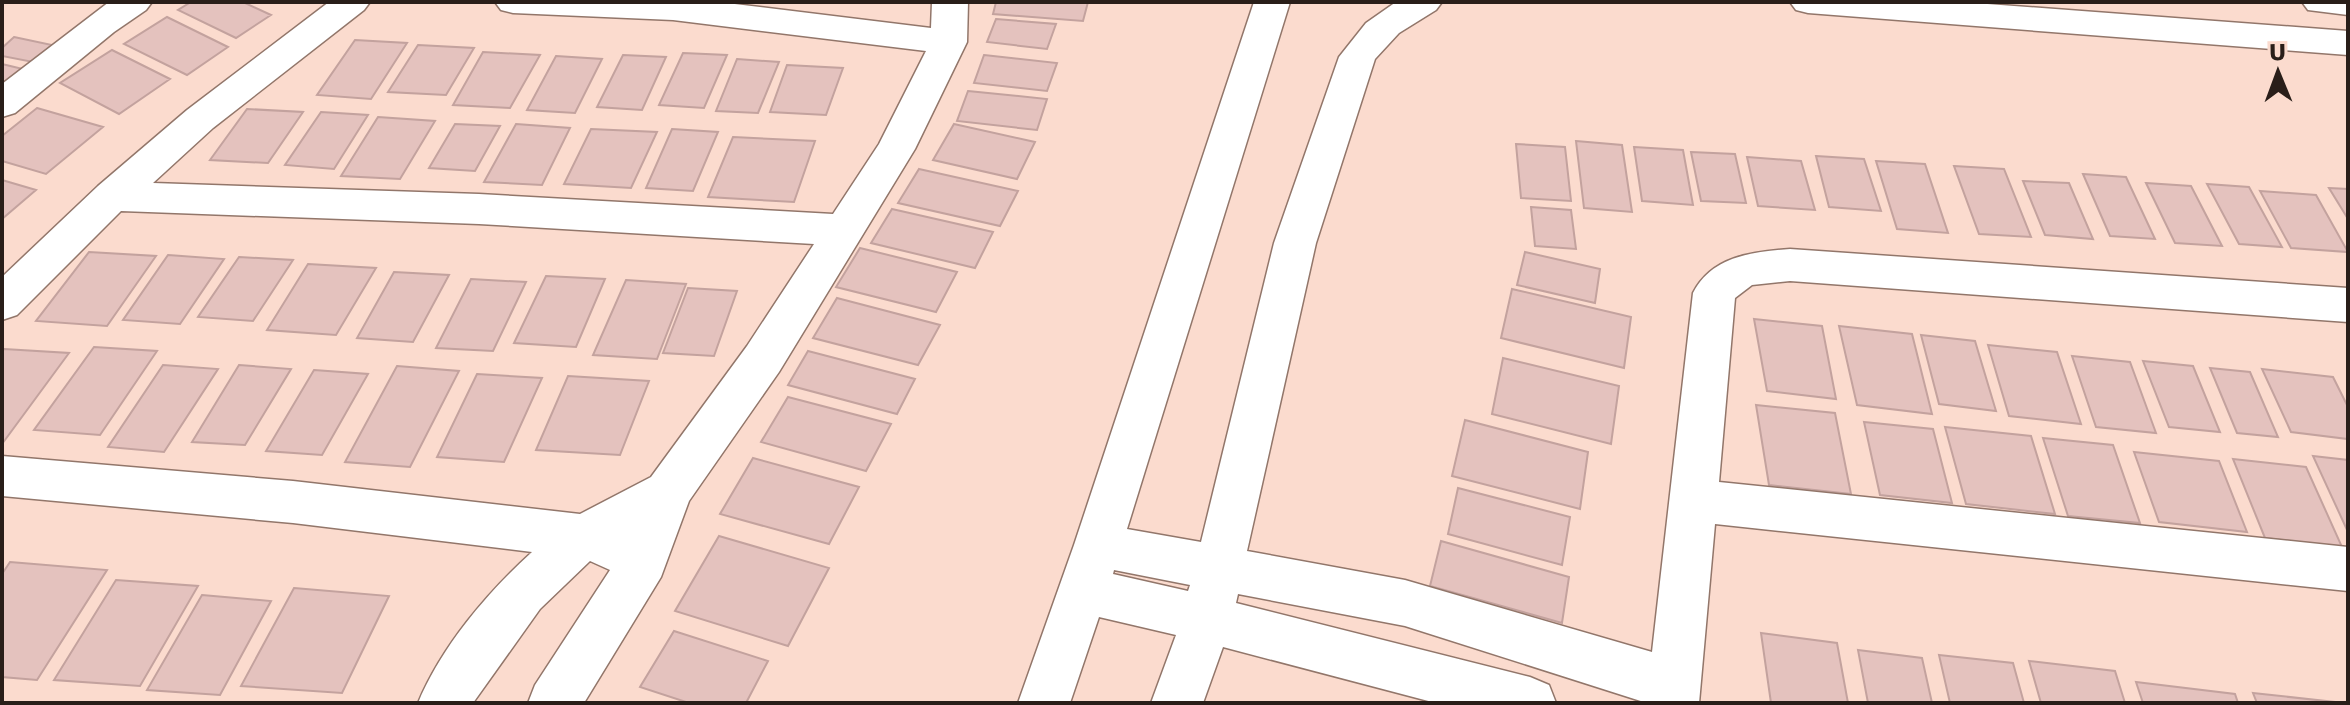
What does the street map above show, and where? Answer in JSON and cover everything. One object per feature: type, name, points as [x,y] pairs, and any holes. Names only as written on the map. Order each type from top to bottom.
[{"type":"street","points":[[2,104],[101,24],[134,2]]},
{"type":"street","points":[[2,303],[112,196],[200,119],[352,2]]},
{"type":"street","points":[[513,2],[675,5],[949,22],[896,149],[763,359],[668,492],[644,561],[554,703]]},
{"type":"street","points":[[1044,703],[1091,567],[1272,2]]},
{"type":"street","points":[[1177,703],[1207,619],[1295,243],[1357,57],[1370,36],[1396,15],[1424,2]]},
{"type":"street","points":[[1808,2],[1988,9],[2348,43]]},
{"type":"street","points":[[2320,2],[2348,4]]},
{"type":"street","points":[[112,196],[479,209],[843,230]]},
{"type":"street","points":[[1091,567],[1218,566],[1405,603],[1674,694],[1714,293],[1725,278],[1752,268],[1790,265],[2348,305]]},
{"type":"street","points":[[2,476],[293,502],[584,536],[644,561]]},
{"type":"street","points":[[444,703],[469,662],[522,593],[584,536],[668,492]]},
{"type":"street","points":[[1695,501],[2348,569]]},
{"type":"street","points":[[1091,567],[1207,619],[1530,703]]},
{"type":"building","points":[[191,2],[243,2],[271,15],[236,38],[178,10]]},
{"type":"building","points":[[996,2],[1088,2],[1083,21],[993,14]]},
{"type":"building","points":[[167,17],[228,47],[187,75],[124,44]]},
{"type":"building","points":[[996,19],[1056,24],[1047,49],[987,42]]},
{"type":"building","points":[[14,37],[52,45],[33,62],[2,56],[2,48]]},
{"type":"building","points":[[355,40],[407,43],[371,99],[317,95]]},
{"type":"building","points":[[418,45],[474,48],[446,95],[388,92]]},
{"type":"building","points":[[112,50],[170,79],[119,114],[60,83]]},
{"type":"building","points":[[483,52],[540,55],[510,108],[453,105]]},
{"type":"building","points":[[683,53],[727,55],[704,108],[659,105]]},
{"type":"building","points":[[623,55],[666,57],[642,110],[597,107]]},
{"type":"building","points":[[984,55],[1057,63],[1047,91],[974,83]]},
{"type":"building","points":[[556,56],[602,59],[575,113],[527,110]]},
{"type":"building","points":[[737,59],[779,62],[758,113],[716,111]]},
{"type":"building","points":[[2,64],[31,71],[2,94]]},
{"type":"building","points":[[787,65],[843,68],[826,115],[770,112]]},
{"type":"building","points":[[968,91],[1047,99],[1037,130],[957,121]]},
{"type":"building","points":[[37,108],[103,127],[46,174],[2,161],[2,136]]},
{"type":"building","points":[[247,109],[303,112],[268,163],[210,160]]},
{"type":"building","points":[[321,112],[368,115],[334,169],[285,165]]},
{"type":"building","points":[[378,117],[435,121],[400,179],[341,176]]},
{"type":"building","points":[[455,124],[500,126],[475,171],[429,168]]},
{"type":"building","points":[[516,124],[570,128],[542,185],[484,182]]},
{"type":"building","points":[[954,124],[1035,142],[1017,179],[933,160]]},
{"type":"building","points":[[591,129],[657,132],[631,188],[564,184]]},
{"type":"building","points":[[672,129],[718,132],[693,191],[646,188]]},
{"type":"building","points":[[733,137],[815,141],[794,202],[708,197]]},
{"type":"building","points":[[1576,141],[1622,145],[1632,212],[1584,208]]},
{"type":"building","points":[[1516,144],[1565,147],[1571,201],[1521,198]]},
{"type":"building","points":[[1634,147],[1683,150],[1693,205],[1642,201]]},
{"type":"building","points":[[1691,152],[1735,154],[1746,203],[1701,201]]},
{"type":"building","points":[[1816,156],[1864,159],[1881,211],[1829,207]]},
{"type":"building","points":[[1747,157],[1801,161],[1815,210],[1758,206]]},
{"type":"building","points":[[1876,161],[1925,164],[1948,233],[1897,229]]},
{"type":"building","points":[[1954,166],[2004,169],[2031,237],[1979,234]]},
{"type":"building","points":[[919,169],[1018,191],[1000,226],[898,203]]},
{"type":"building","points":[[2083,174],[2126,177],[2155,239],[2110,236]]},
{"type":"building","points":[[2,180],[36,190],[2,219]]},
{"type":"building","points":[[2023,181],[2069,183],[2093,239],[2045,235]]},
{"type":"building","points":[[2146,183],[2191,186],[2222,246],[2175,243]]},
{"type":"building","points":[[2207,184],[2249,187],[2282,247],[2239,244]]},
{"type":"building","points":[[2329,188],[2348,189],[2348,219]]},
{"type":"building","points":[[2260,191],[2316,195],[2348,252],[2291,248]]},
{"type":"building","points":[[1531,207],[1571,210],[1576,249],[1535,246]]},
{"type":"building","points":[[892,209],[993,232],[975,268],[871,243]]},
{"type":"building","points":[[860,248],[957,272],[936,312],[836,287]]},
{"type":"building","points":[[89,252],[156,256],[107,326],[36,321]]},
{"type":"building","points":[[1525,252],[1600,269],[1595,303],[1517,285]]},
{"type":"building","points":[[168,255],[224,259],[180,324],[123,320]]},
{"type":"building","points":[[239,257],[293,260],[253,321],[198,317]]},
{"type":"building","points":[[308,264],[376,268],[336,335],[267,330]]},
{"type":"building","points":[[394,272],[449,275],[413,342],[357,338]]},
{"type":"building","points":[[546,276],[605,279],[576,347],[514,343]]},
{"type":"building","points":[[471,279],[526,282],[493,351],[436,348]]},
{"type":"building","points":[[626,280],[686,284],[657,359],[593,355]]},
{"type":"building","points":[[688,288],[737,291],[714,356],[663,353]]},
{"type":"building","points":[[1512,289],[1631,317],[1624,368],[1501,338]]},
{"type":"building","points":[[837,298],[940,325],[918,365],[813,338]]},
{"type":"building","points":[[1754,319],[1822,326],[1836,399],[1767,391]]},
{"type":"building","points":[[1839,326],[1912,334],[1932,414],[1857,405]]},
{"type":"building","points":[[1921,335],[1975,341],[1996,411],[1939,404]]},
{"type":"building","points":[[1988,345],[2057,352],[2081,424],[2009,416]]},
{"type":"building","points":[[94,347],[157,351],[100,435],[34,430]]},
{"type":"building","points":[[2,351],[69,353],[2,444]]},
{"type":"building","points":[[808,351],[915,379],[897,414],[788,385]]},
{"type":"building","points":[[2072,356],[2130,362],[2156,433],[2096,427]]},
{"type":"building","points":[[1503,358],[1619,386],[1611,444],[1492,414]]},
{"type":"building","points":[[2143,361],[2193,366],[2220,432],[2169,427]]},
{"type":"building","points":[[163,365],[218,369],[164,452],[108,447]]},
{"type":"building","points":[[239,365],[291,369],[245,445],[192,442]]},
{"type":"building","points":[[397,366],[459,371],[410,467],[345,462]]},
{"type":"building","points":[[2210,368],[2250,372],[2278,437],[2237,433]]},
{"type":"building","points":[[2262,369],[2333,377],[2348,407],[2348,439],[2291,432]]},
{"type":"building","points":[[314,370],[368,374],[322,455],[266,451]]},
{"type":"building","points":[[477,374],[542,378],[504,462],[437,457]]},
{"type":"building","points":[[568,376],[649,381],[620,455],[536,450]]},
{"type":"building","points":[[788,397],[891,424],[866,471],[761,442]]},
{"type":"building","points":[[1756,405],[1835,413],[1851,494],[1769,485]]},
{"type":"building","points":[[1465,420],[1588,452],[1580,509],[1452,476]]},
{"type":"building","points":[[1864,422],[1933,429],[1952,503],[1880,495]]},
{"type":"building","points":[[1945,427],[2031,436],[2055,514],[1966,504]]},
{"type":"building","points":[[2043,438],[2113,445],[2140,523],[2068,516]]},
{"type":"building","points":[[2134,452],[2219,461],[2247,532],[2159,522]]},
{"type":"building","points":[[2313,456],[2348,460],[2348,532]]},
{"type":"building","points":[[753,458],[859,487],[829,544],[720,514]]},
{"type":"building","points":[[2233,459],[2306,467],[2342,547],[2265,538]]},
{"type":"building","points":[[1458,488],[1570,517],[1562,565],[1448,534]]},
{"type":"building","points":[[719,536],[829,568],[788,646],[675,611]]},
{"type":"building","points":[[1441,541],[1569,577],[1562,623],[1430,586]]},
{"type":"building","points":[[10,562],[107,570],[37,680],[2,677],[2,574]]},
{"type":"building","points":[[116,580],[198,586],[140,686],[54,680]]},
{"type":"building","points":[[294,588],[389,596],[342,693],[241,686]]},
{"type":"building","points":[[202,595],[271,601],[220,695],[147,690]]},
{"type":"building","points":[[674,631],[768,661],[746,703],[689,703],[640,687]]},
{"type":"building","points":[[1761,633],[1837,643],[1848,703],[1771,703]]},
{"type":"building","points":[[1858,650],[1922,658],[1932,703],[1868,703]]},
{"type":"building","points":[[1939,655],[2013,663],[2024,703],[1950,703]]},
{"type":"building","points":[[2029,661],[2115,671],[2125,703],[2041,703]]},
{"type":"building","points":[[2136,682],[2235,694],[2238,703],[2143,703]]},
{"type":"building","points":[[2253,693],[2335,702],[2336,703],[2257,703]]}]
